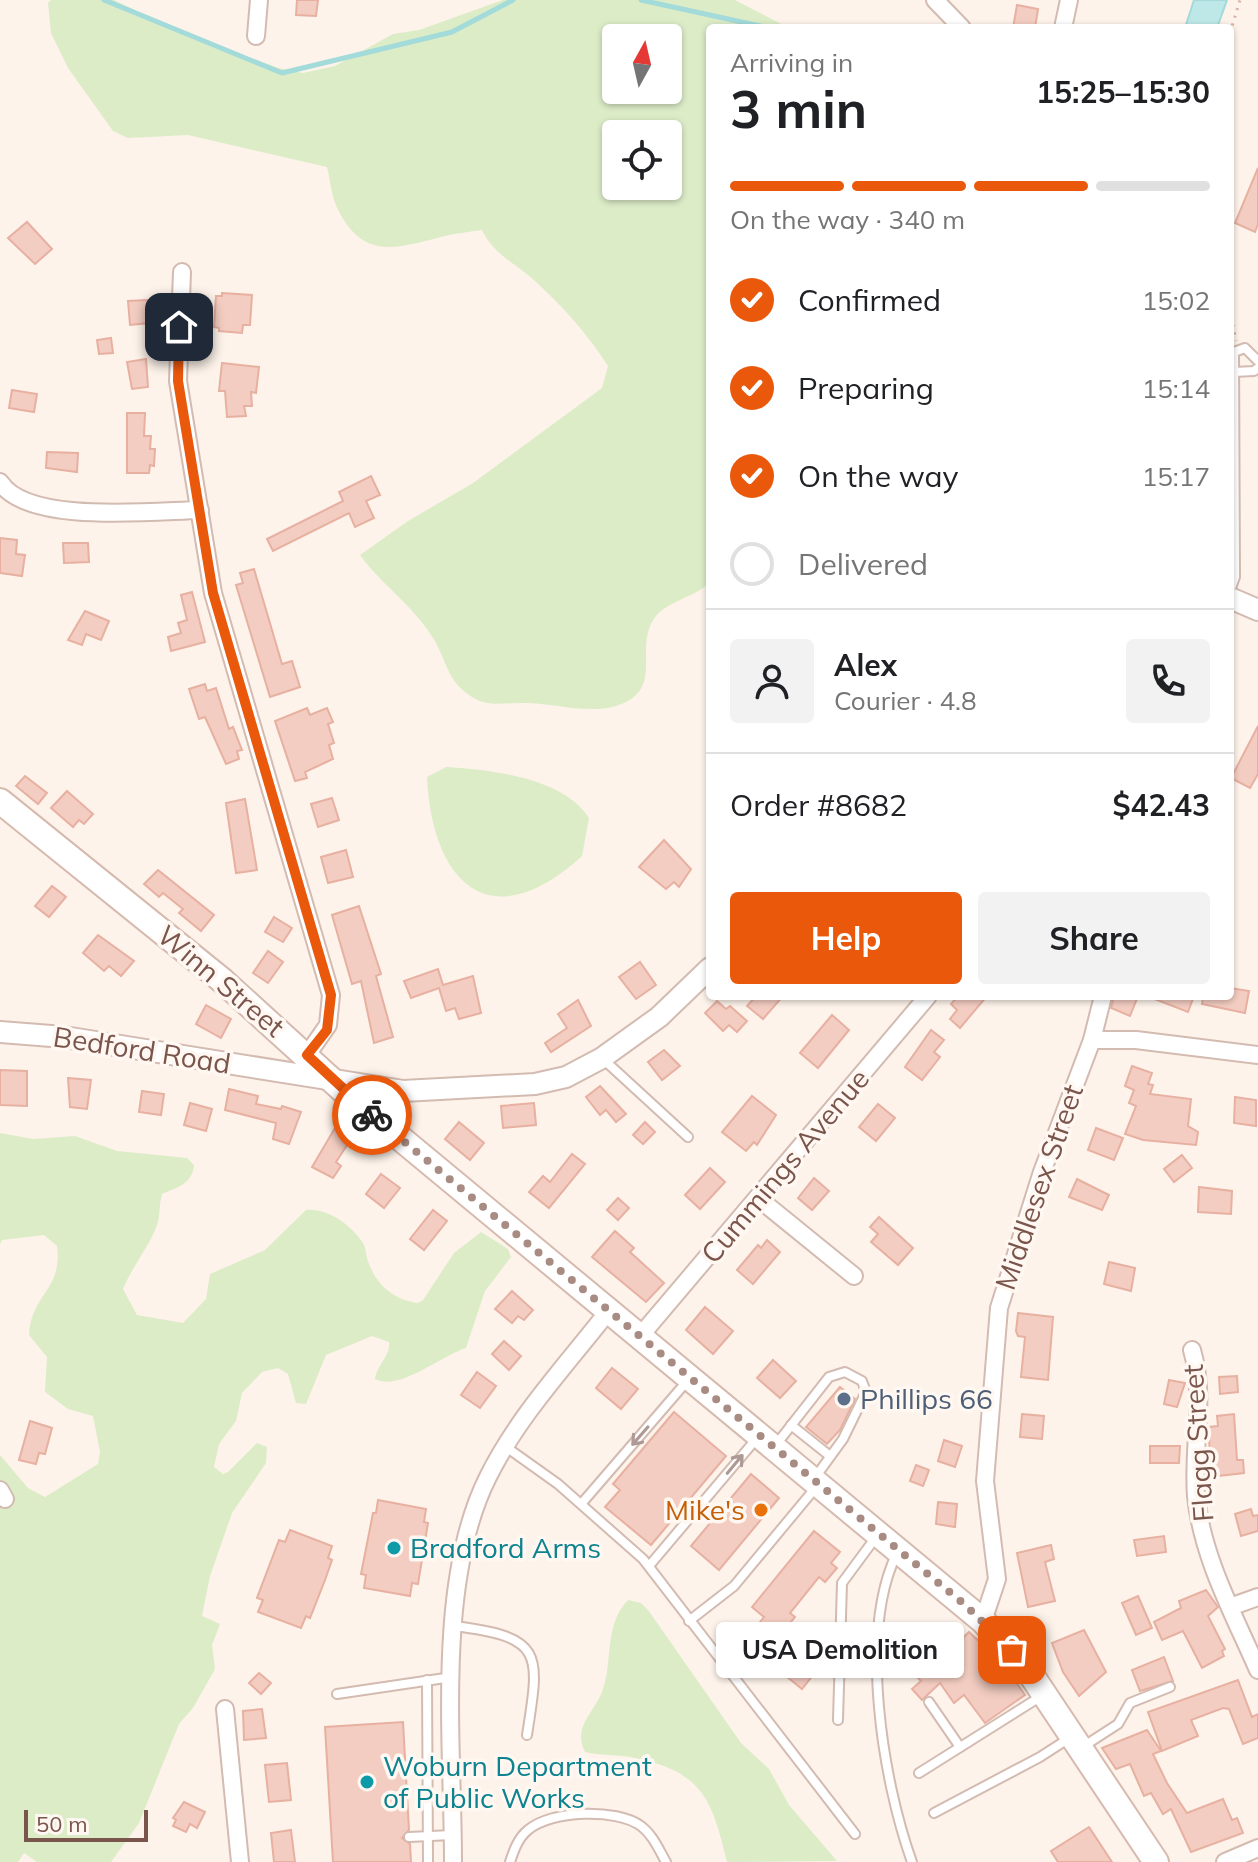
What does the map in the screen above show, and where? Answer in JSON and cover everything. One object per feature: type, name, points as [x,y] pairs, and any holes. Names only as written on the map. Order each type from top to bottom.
[{"type":"main road","name":"Winn Street","points":[[0,801],[223,981],[334,1081],[983,1621],[1018,1657],[1156,1862]]},
{"type":"street","points":[[256,36],[259,0]]},
{"type":"street","points":[[935,0],[958,24]]},
{"type":"street","points":[[1064,24],[1069,0]]},
{"type":"street","points":[[182,272],[178,381],[217,609],[331,995],[327,1030],[307,1055]]},
{"type":"street","points":[[0,482],[18,500],[52,508],[200,510]]},
{"type":"street","points":[[1234,600],[1258,610]]},
{"type":"street","name":"Bedford Road","points":[[0,1032],[64,1037],[403,1091],[547,1082],[566,1077],[602,1058],[659,1017],[706,972]]},
{"type":"street","name":"Cummings Avenue","points":[[641,1335],[925,1000]]},
{"type":"street","name":"Middlesex Street","points":[[983,1621],[997,1582],[985,1481],[1001,1296],[1047,1157],[1092,1040],[1102,1000]]},
{"type":"street","points":[[1092,1040],[1136,1040],[1258,1055]]},
{"type":"street","points":[[758,1198],[854,1276]]},
{"type":"street","points":[[453,1862],[454,1626],[468,1525],[505,1446],[610,1309]]},
{"type":"street","name":"Flagg Street","points":[[1192,1350],[1200,1376],[1197,1501],[1206,1542],[1258,1670]]},
{"type":"street","points":[[1230,1607],[1258,1597]]},
{"type":"street","points":[[225,1709],[240,1862]]},
{"type":"street","points":[[1225,1862],[1258,1848]]},
{"type":"lane","points":[[1234,580],[1234,372],[1237,348],[1245,348],[1258,361]]},
{"type":"lane","points":[[1234,372],[1258,368]]},
{"type":"lane","points":[[602,1058],[688,1137]]},
{"type":"lane","points":[[649,1566],[767,1440],[791,1425],[829,1377],[845,1372],[862,1381],[866,1392],[816,1481],[734,1586],[689,1621]]},
{"type":"lane","points":[[582,1503],[691,1377]]},
{"type":"lane","points":[[791,1425],[830,1456]]},
{"type":"lane","points":[[505,1446],[582,1503],[649,1566],[855,1834]]},
{"type":"lane","points":[[838,1720],[842,1583],[879,1533]]},
{"type":"lane","points":[[899,1549],[887,1573],[882,1603],[879,1692],[890,1787],[912,1862]]},
{"type":"lane","points":[[454,1626],[503,1633],[519,1641],[530,1655],[536,1677],[527,1735]]},
{"type":"lane","points":[[337,1694],[453,1677]]},
{"type":"lane","points":[[427,1680],[428,1862]]},
{"type":"lane","points":[[934,1813],[1040,1757],[1118,1724],[1130,1703],[1170,1687]]},
{"type":"lane","points":[[919,1773],[1044,1694]]},
{"type":"lane","points":[[929,1702],[960,1747]]},
{"type":"lane","points":[[510,1862],[518,1841],[532,1827],[550,1820],[590,1813],[637,1823],[650,1834],[666,1862]]},
{"type":"lane","points":[[409,1837],[453,1835]]},
{"type":"path","points":[[1233,24],[1240,0]]},
{"type":"path","points":[[1234,331],[1237,348]]},
{"type":"green space","points":[[51,0],[114,0],[180,32],[279,68],[303,73],[335,66],[393,34],[419,30],[503,0],[735,0],[781,24],[706,24],[706,585],[668,606],[653,619],[647,639],[645,677],[637,694],[616,706],[591,709],[478,700],[458,686],[428,630],[360,555],[408,521],[473,483],[602,388],[608,366],[574,321],[535,281],[499,252],[482,230],[396,247],[368,243],[345,222],[335,203],[327,167],[188,135],[128,138],[113,131],[68,68],[51,33],[48,3]]},
{"type":"green space","points":[[446,767],[525,778],[562,793],[589,818],[582,856],[549,881],[520,894],[494,896],[472,888],[454,871],[440,846],[431,814],[427,777]]},
{"type":"green space","points":[[0,1133],[33,1139],[75,1136],[117,1151],[187,1158],[194,1165],[187,1181],[162,1194],[154,1232],[123,1289],[137,1315],[183,1323],[206,1299],[210,1274],[265,1250],[306,1210],[331,1215],[352,1230],[363,1243],[371,1270],[381,1284],[394,1295],[409,1301],[418,1303],[423,1300],[454,1253],[481,1232],[508,1249],[511,1257],[485,1291],[466,1348],[408,1377],[385,1382],[375,1379],[388,1352],[389,1342],[372,1336],[326,1355],[306,1404],[296,1403],[288,1374],[278,1368],[262,1372],[242,1393],[236,1421],[219,1444],[214,1467],[223,1474],[228,1472],[257,1443],[267,1447],[266,1463],[232,1513],[210,1576],[202,1616],[220,1624],[212,1645],[215,1669],[193,1708],[179,1724],[139,1823],[111,1862],[37,1862],[24,1853],[18,1862],[0,1862],[0,1496],[6,1490],[0,1480],[0,1455],[28,1488],[45,1497],[98,1464],[100,1452],[93,1416],[68,1409],[45,1392],[47,1357],[29,1335],[35,1310],[55,1273],[57,1246],[44,1235],[2,1240],[0,1244]]},
{"type":"green space","points":[[628,1600],[641,1603],[648,1610],[741,1743],[769,1769],[789,1805],[837,1861],[727,1862],[709,1806],[690,1781],[658,1764],[585,1752],[581,1735],[583,1727],[603,1689],[615,1620]]},
{"type":"water","points":[[1194,0],[1227,0],[1218,24],[1186,24]]},
{"type":"building","points":[[297,0],[318,0],[316,16],[296,15]]},
{"type":"building","points":[[1017,5],[1038,9],[1036,24],[1014,24]]},
{"type":"building","points":[[1258,168],[1258,224],[1255,232],[1235,223]]},
{"type":"building","points":[[27,222],[52,249],[35,264],[8,238]]},
{"type":"building","points":[[222,293],[252,295],[250,325],[243,325],[242,333],[219,331],[214,327],[216,296],[222,296]]},
{"type":"building","points":[[147,300],[149,323],[130,325],[128,301]]},
{"type":"building","points":[[111,338],[113,353],[99,354],[97,340]]},
{"type":"building","points":[[146,359],[148,387],[132,389],[127,362]]},
{"type":"building","points":[[222,363],[259,367],[256,393],[251,392],[252,406],[244,406],[246,416],[227,417],[225,391],[219,391]]},
{"type":"building","points":[[12,390],[37,394],[34,412],[9,408]]},
{"type":"building","points":[[127,413],[145,413],[144,436],[151,436],[150,449],[155,449],[154,466],[150,465],[149,473],[127,473]]},
{"type":"building","points":[[47,452],[78,453],[77,472],[46,468]]},
{"type":"building","points":[[371,476],[380,495],[366,501],[374,518],[355,527],[349,513],[273,551],[267,539],[343,501],[339,492]]},
{"type":"building","points":[[0,538],[17,540],[16,554],[25,555],[22,576],[0,573]]},
{"type":"building","points":[[63,543],[88,543],[89,562],[64,563]]},
{"type":"building","points":[[254,569],[282,664],[292,661],[300,687],[270,697],[236,585],[243,583],[240,573]]},
{"type":"building","points":[[192,592],[205,642],[171,651],[168,637],[181,633],[178,623],[187,620],[181,595]]},
{"type":"building","points":[[85,611],[109,621],[101,640],[86,634],[82,645],[68,640]]},
{"type":"building","points":[[205,684],[207,691],[216,688],[229,729],[233,727],[242,750],[237,751],[239,759],[226,764],[205,717],[199,719],[189,689]]},
{"type":"building","points":[[307,708],[310,715],[327,708],[333,722],[328,724],[334,743],[329,745],[333,759],[305,772],[307,778],[295,781],[275,721]]},
{"type":"building","points":[[1258,726],[1258,774],[1250,788],[1234,780],[1234,772]]},
{"type":"building","points":[[25,776],[47,793],[38,804],[16,786]]},
{"type":"building","points":[[67,791],[93,814],[84,824],[79,820],[73,827],[51,808]]},
{"type":"building","points":[[332,798],[339,820],[318,827],[311,804]]},
{"type":"building","points":[[245,799],[257,870],[236,873],[226,803]]},
{"type":"building","points":[[664,840],[691,869],[679,887],[674,882],[666,889],[639,867]]},
{"type":"building","points":[[346,850],[353,877],[328,883],[321,857]]},
{"type":"building","points":[[158,870],[214,915],[201,931],[179,913],[183,909],[163,893],[159,897],[144,884]]},
{"type":"building","points":[[52,886],[66,897],[49,917],[35,906]]},
{"type":"building","points":[[359,906],[381,974],[376,976],[393,1037],[374,1043],[361,981],[352,984],[332,915]]},
{"type":"building","points":[[274,917],[292,928],[283,942],[265,932]]},
{"type":"building","points":[[98,935],[134,961],[121,976],[109,966],[104,971],[83,953]]},
{"type":"building","points":[[268,951],[283,962],[268,983],[253,973]]},
{"type":"building","points":[[640,962],[656,985],[636,999],[619,977]]},
{"type":"building","points":[[438,969],[443,985],[473,976],[481,1013],[459,1019],[455,1008],[446,1011],[439,988],[411,998],[404,981]]},
{"type":"building","points":[[1234,989],[1249,991],[1245,1013],[1202,1004],[1202,1000],[1234,1000]]},
{"type":"building","points":[[578,1000],[591,1026],[551,1052],[545,1043],[567,1028],[558,1014]]},
{"type":"building","points":[[752,1000],[780,1000],[763,1019],[747,1006]]},
{"type":"building","points":[[954,1000],[984,1000],[960,1028],[950,1019],[957,1010],[951,1004]]},
{"type":"building","points":[[1113,1000],[1136,1000],[1130,1016],[1111,1008]]},
{"type":"building","points":[[1157,1000],[1192,1000],[1188,1012]]},
{"type":"building","points":[[717,1001],[726,1009],[730,1006],[747,1021],[737,1032],[729,1025],[723,1031],[705,1013]]},
{"type":"building","points":[[206,1005],[231,1019],[221,1038],[196,1024]]},
{"type":"building","points":[[832,1015],[849,1030],[818,1068],[800,1053]]},
{"type":"building","points":[[931,1030],[944,1040],[934,1052],[940,1057],[922,1080],[905,1067]]},
{"type":"building","points":[[664,1050],[680,1066],[662,1080],[648,1062]]},
{"type":"building","points":[[1132,1066],[1152,1073],[1148,1084],[1153,1085],[1150,1094],[1191,1099],[1188,1126],[1198,1132],[1196,1145],[1143,1140],[1125,1134],[1136,1106],[1129,1103],[1134,1090],[1125,1086]]},
{"type":"building","points":[[0,1070],[27,1071],[27,1106],[0,1105]]},
{"type":"building","points":[[68,1078],[91,1080],[87,1109],[70,1107]]},
{"type":"building","points":[[600,1086],[626,1114],[616,1122],[606,1110],[600,1115],[586,1097]]},
{"type":"building","points":[[229,1089],[258,1096],[256,1104],[281,1109],[282,1106],[301,1112],[289,1144],[273,1139],[276,1123],[225,1110]]},
{"type":"building","points":[[142,1091],[164,1094],[161,1115],[139,1112]]},
{"type":"building","points":[[752,1096],[776,1115],[757,1145],[754,1142],[746,1151],[722,1132]]},
{"type":"building","points":[[1235,1097],[1256,1100],[1256,1126],[1234,1123]]},
{"type":"building","points":[[190,1103],[212,1109],[206,1131],[184,1125]]},
{"type":"building","points":[[534,1103],[536,1125],[503,1128],[501,1106]]},
{"type":"building","points":[[878,1104],[895,1118],[876,1141],[859,1127]]},
{"type":"building","points":[[459,1122],[484,1143],[470,1160],[445,1139]]},
{"type":"building","points":[[645,1122],[655,1132],[643,1144],[633,1135]]},
{"type":"building","points":[[335,1128],[351,1139],[336,1162],[341,1166],[333,1178],[312,1167]]},
{"type":"building","points":[[1096,1128],[1123,1138],[1114,1160],[1088,1150]]},
{"type":"building","points":[[572,1154],[585,1164],[549,1208],[529,1192],[543,1176],[550,1182]]},
{"type":"building","points":[[1182,1155],[1192,1168],[1174,1182],[1164,1169]]},
{"type":"building","points":[[710,1168],[725,1182],[700,1209],[685,1195]]},
{"type":"building","points":[[381,1174],[400,1188],[384,1208],[366,1194]]},
{"type":"building","points":[[814,1178],[829,1191],[812,1210],[798,1198]]},
{"type":"building","points":[[1077,1179],[1109,1195],[1102,1210],[1069,1197]]},
{"type":"building","points":[[1199,1187],[1232,1191],[1231,1214],[1198,1212]]},
{"type":"building","points":[[618,1198],[629,1208],[618,1220],[607,1210]]},
{"type":"building","points":[[433,1210],[447,1221],[424,1250],[410,1239]]},
{"type":"building","points":[[879,1217],[913,1248],[898,1265],[871,1242],[878,1234],[870,1227]]},
{"type":"building","points":[[615,1231],[634,1248],[630,1252],[664,1283],[646,1302],[592,1257]]},
{"type":"building","points":[[767,1240],[780,1252],[753,1284],[737,1270],[758,1245],[761,1248]]},
{"type":"building","points":[[1109,1262],[1135,1268],[1131,1291],[1104,1284]]},
{"type":"building","points":[[512,1291],[533,1310],[524,1320],[518,1316],[512,1323],[495,1309]]},
{"type":"building","points":[[705,1307],[733,1331],[713,1354],[686,1330]]},
{"type":"building","points":[[1018,1313],[1053,1317],[1048,1380],[1021,1377],[1025,1337],[1018,1336],[1016,1331]]},
{"type":"building","points":[[504,1341],[521,1356],[509,1370],[492,1354]]},
{"type":"building","points":[[773,1360],[796,1381],[780,1398],[757,1378]]},
{"type":"building","points":[[612,1368],[638,1389],[621,1409],[596,1388]]},
{"type":"building","points":[[477,1372],[496,1386],[480,1408],[461,1395]]},
{"type":"building","points":[[1237,1376],[1238,1392],[1220,1394],[1219,1377]]},
{"type":"building","points":[[1169,1380],[1185,1383],[1177,1407],[1164,1404]]},
{"type":"building","points":[[840,1387],[855,1399],[840,1430],[827,1444],[806,1427]]},
{"type":"building","points":[[674,1412],[726,1456],[651,1545],[605,1507],[620,1490],[613,1484]]},
{"type":"building","points":[[1022,1414],[1044,1416],[1042,1439],[1020,1437]]},
{"type":"building","points":[[1234,1414],[1237,1460],[1243,1460],[1244,1473],[1210,1477],[1209,1427],[1218,1426],[1217,1416]]},
{"type":"building","points":[[30,1421],[52,1428],[45,1454],[39,1453],[36,1464],[19,1460]]},
{"type":"building","points":[[944,1440],[962,1446],[955,1467],[938,1461]]},
{"type":"building","points":[[1150,1446],[1180,1446],[1179,1463],[1150,1463]]},
{"type":"building","points":[[916,1465],[929,1470],[923,1486],[910,1481]]},
{"type":"building","points":[[751,1474],[779,1498],[719,1570],[691,1546]]},
{"type":"building","name":"Bradford Arms","points":[[378,1500],[426,1509],[424,1522],[428,1523],[418,1584],[412,1583],[410,1596],[364,1588],[366,1575],[361,1574]]},
{"type":"building","points":[[938,1502],[957,1504],[955,1527],[936,1524]]},
{"type":"building","points":[[1251,1509],[1253,1516],[1258,1515],[1258,1531],[1241,1536],[1235,1514]]},
{"type":"building","name":"Bradford Arms","points":[[290,1530],[332,1546],[328,1558],[332,1560],[325,1580],[310,1618],[306,1616],[301,1628],[258,1612],[263,1600],[257,1598],[279,1540],[285,1542]]},
{"type":"building","points":[[814,1531],[840,1552],[831,1563],[837,1568],[825,1582],[819,1577],[790,1613],[795,1617],[782,1633],[821,1665],[802,1689],[744,1642],[764,1617],[752,1607]]},
{"type":"building","points":[[1164,1536],[1166,1552],[1137,1556],[1134,1540]]},
{"type":"building","points":[[1051,1545],[1054,1559],[1045,1562],[1055,1601],[1028,1607],[1017,1553]]},
{"type":"building","points":[[1206,1590],[1218,1607],[1208,1616],[1225,1649],[1222,1651],[1224,1656],[1202,1668],[1183,1631],[1162,1640],[1154,1622],[1181,1608],[1179,1601]]},
{"type":"building","points":[[1138,1596],[1152,1628],[1136,1635],[1122,1603]]},
{"type":"building","points":[[929,1625],[952,1649],[969,1632],[1003,1664],[1025,1695],[985,1723],[964,1695],[954,1703],[940,1683],[922,1700],[912,1689],[921,1681],[914,1674],[931,1657],[914,1640]]},
{"type":"building","points":[[1084,1630],[1106,1672],[1079,1696],[1063,1672],[1052,1643]]},
{"type":"building","points":[[1164,1657],[1173,1681],[1140,1691],[1132,1670]]},
{"type":"building","points":[[259,1673],[271,1683],[261,1694],[249,1683]]},
{"type":"building","points":[[1238,1680],[1252,1717],[1258,1714],[1258,1738],[1243,1744],[1229,1709],[1223,1708],[1191,1720],[1198,1736],[1162,1751],[1148,1712]]},
{"type":"building","points":[[262,1709],[266,1738],[244,1740],[243,1711]]},
{"type":"building","name":"Woburn Department of Public Works","points":[[403,1722],[409,1830],[402,1838],[410,1844],[411,1862],[333,1862],[325,1727]]},
{"type":"building","points":[[1147,1730],[1161,1751],[1153,1754],[1187,1813],[1223,1799],[1232,1820],[1237,1818],[1243,1833],[1191,1852],[1171,1809],[1163,1814],[1151,1793],[1144,1796],[1130,1764],[1116,1769],[1102,1748]]},
{"type":"building","points":[[287,1763],[291,1800],[269,1802],[265,1765]]},
{"type":"building","points":[[184,1802],[205,1812],[197,1828],[190,1824],[186,1832],[173,1826],[176,1820],[173,1818]]},
{"type":"building","points":[[1089,1827],[1112,1862],[1058,1862],[1051,1851]]},
{"type":"building","points":[[291,1830],[295,1862],[274,1862],[271,1833]]},
{"type":"waterway","points":[[104,0],[282,73],[452,32],[513,0]]},
{"type":"waterway","points":[[641,0],[751,24]]},
{"type":"way so far","points":[[372,1115],[964,1604],[1012,1650]]},
{"type":"place","name":"Phillips 66","points":[[844,1399]]},
{"type":"place","name":"Mike's","points":[[761,1510]]},
{"type":"place","name":"Bradford Arms","points":[[394,1548]]},
{"type":"place","name":"USA Demolition","points":[[1012,1650]]},
{"type":"place","name":"Woburn Department of Public Works","points":[[367,1782]]},
{"type":"route","points":[[179,327],[178,381],[213,593],[300,880],[331,995],[327,1030],[307,1055],[372,1115]]}]
